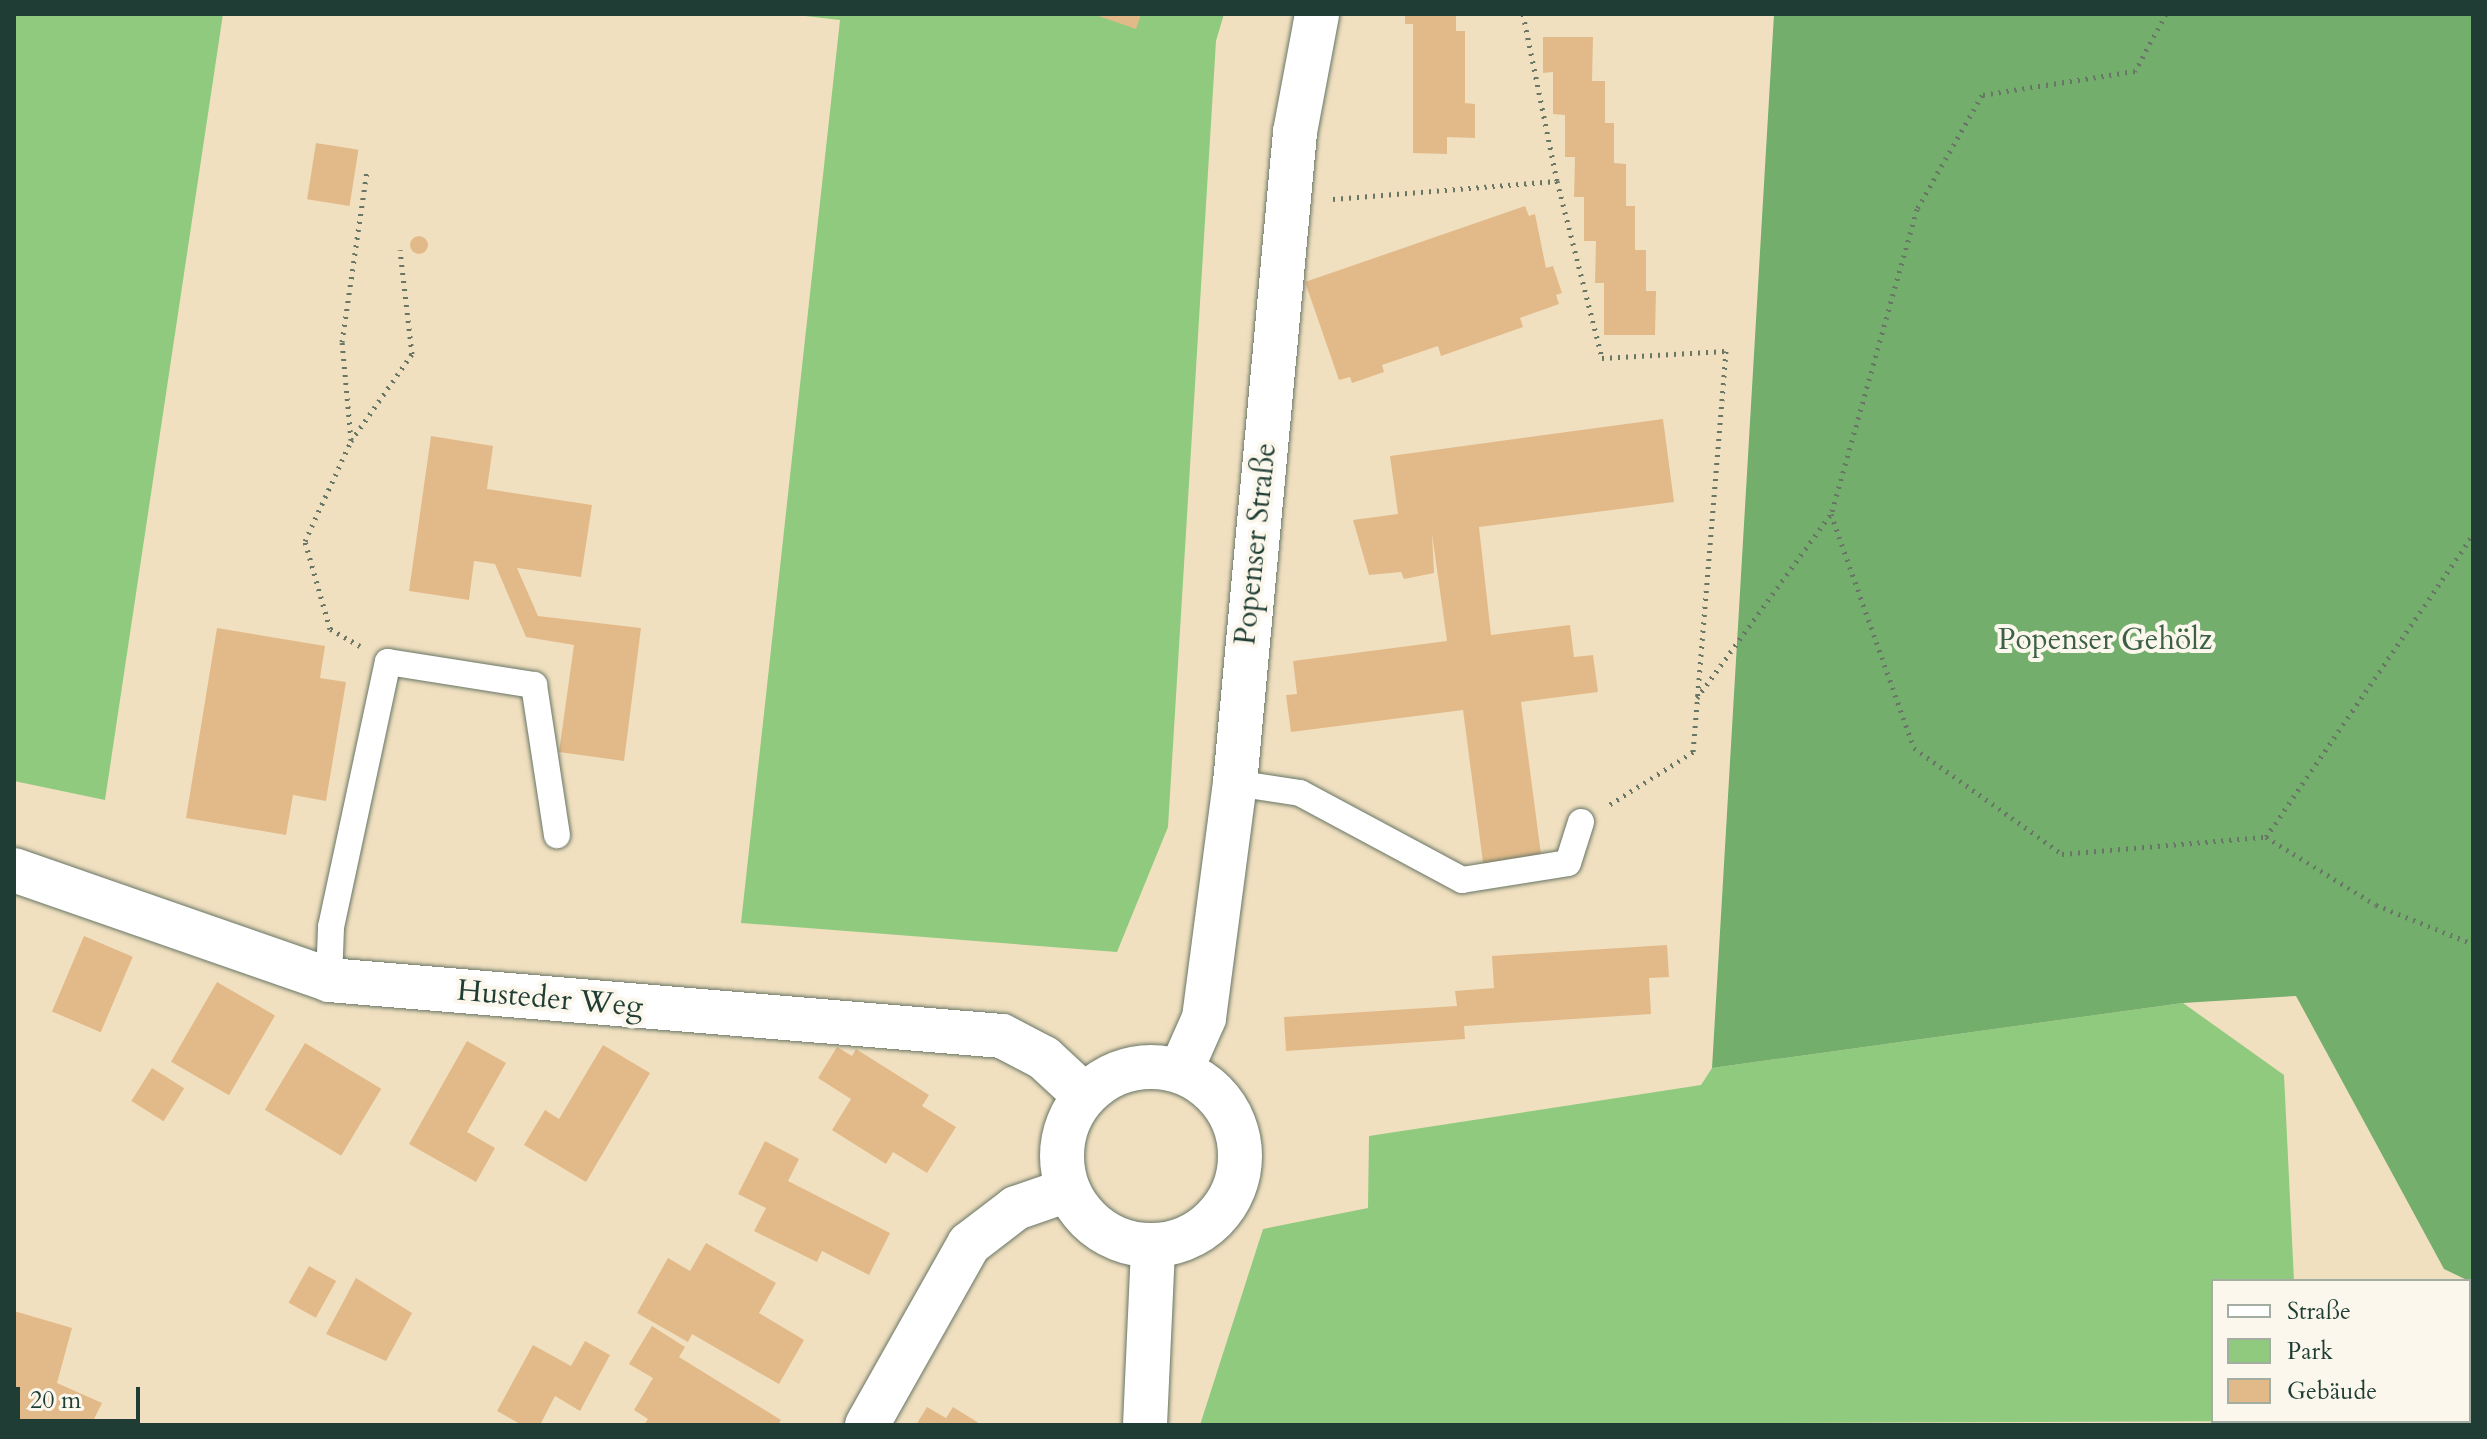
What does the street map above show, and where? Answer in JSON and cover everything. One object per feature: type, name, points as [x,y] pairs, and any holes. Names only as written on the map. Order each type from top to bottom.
[{"type":"street","name":"Popenser Straße","points":[[1181,1070],[1204,1018],[1235,783],[1288,202],[1317,14]]},
{"type":"street","name":"Husteder Weg","points":[[14,870],[329,980],[1002,1036],[1044,1058],[1084,1095]]},
{"type":"street","points":[[1129,1068],[1181,1070],[1208,1086],[1228,1110],[1239,1139],[1240,1170],[1230,1199],[1210,1224],[1184,1240],[1153,1246],[1127,1243],[1102,1231],[1082,1213],[1068,1190],[1063,1140],[1084,1095],[1129,1068]]},
{"type":"street","points":[[867,1425],[969,1244],[1016,1208],[1068,1190]]},
{"type":"street","points":[[1145,1425],[1153,1246]]},
{"type":"lane","points":[[329,980],[331,927],[388,662],[534,685],[557,835]]},
{"type":"lane","points":[[1235,783],[1300,793],[1462,880],[1568,863],[1581,822]]},
{"type":"path","points":[[1523,14],[1557,181],[1602,358],[1726,351],[1693,752],[1581,822]]},
{"type":"path","points":[[1696,700],[1831,514],[1917,209],[1982,95],[2135,71],[2166,14]]},
{"type":"path","points":[[351,441],[342,342],[367,170]]},
{"type":"path","points":[[1288,202],[1557,181]]},
{"type":"path","points":[[388,662],[330,629],[305,541],[351,441],[412,354],[400,250]]},
{"type":"path","points":[[1831,514],[1914,748],[2062,854],[2266,837],[2376,905],[2473,944]]},
{"type":"path","points":[[2266,837],[2473,535]]},
{"type":"green space","points":[[14,14],[223,14],[105,800],[14,781]]},
{"type":"green space","points":[[788,14],[1224,14],[1216,41],[1168,827],[1117,952],[741,923],[840,20]]},
{"type":"green space","name":"Popenser Gehölz","points":[[1774,14],[2473,14],[2473,1290],[2471,1279],[2444,1269],[2296,996],[2183,1003],[1712,1068]]},
{"type":"green space","points":[[2183,1003],[2284,1075],[2294,1279],[2211,1279],[2211,1421],[1200,1425],[1263,1229],[1368,1208],[1369,1136],[1701,1085],[1712,1068]]},
{"type":"building","points":[[1093,14],[1141,14],[1136,29]]},
{"type":"building","points":[[1405,14],[1456,14],[1456,31],[1465,31],[1465,103],[1475,104],[1475,138],[1447,137],[1447,154],[1413,153],[1413,24],[1405,24]]},
{"type":"building","points":[[1543,37],[1593,37],[1592,81],[1605,81],[1605,123],[1614,123],[1614,163],[1626,164],[1626,206],[1635,206],[1635,250],[1646,250],[1646,291],[1656,291],[1655,335],[1604,335],[1604,283],[1595,283],[1596,241],[1584,241],[1584,197],[1574,197],[1575,157],[1565,157],[1565,115],[1553,114],[1553,72],[1543,73]]},
{"type":"building","points":[[316,143],[358,150],[350,206],[307,199]]},
{"type":"building","points":[[1525,206],[1529,216],[1535,214],[1546,268],[1553,266],[1562,293],[1556,295],[1559,304],[1520,318],[1523,327],[1441,356],[1438,346],[1382,365],[1384,372],[1352,383],[1350,377],[1339,380],[1305,282]]},
{"type":"building","points":[[419,236],[428,245],[419,254],[410,245]]},
{"type":"building","points":[[1663,419],[1674,502],[1479,527],[1491,635],[1570,625],[1574,657],[1593,655],[1598,692],[1521,702],[1542,862],[1484,870],[1463,710],[1291,732],[1286,695],[1297,694],[1293,661],[1447,641],[1432,534],[1434,573],[1404,579],[1401,572],[1369,575],[1353,520],[1398,514],[1390,456]]},
{"type":"building","points":[[431,436],[493,446],[487,489],[592,505],[581,577],[517,568],[538,616],[641,628],[624,761],[559,752],[574,645],[526,637],[495,564],[474,561],[469,600],[409,591]]},
{"type":"building","points":[[217,628],[325,646],[320,678],[346,682],[326,801],[293,795],[286,835],[186,818]]},
{"type":"building","points":[[84,936],[133,957],[101,1032],[52,1011]]},
{"type":"building","points":[[1667,945],[1669,977],[1649,978],[1651,1014],[1464,1026],[1465,1039],[1286,1051],[1284,1017],[1457,1006],[1455,991],[1494,988],[1492,956]]},
{"type":"building","points":[[217,982],[275,1016],[229,1095],[171,1062]]},
{"type":"building","points":[[467,1041],[506,1063],[467,1132],[495,1148],[476,1182],[409,1144]]},
{"type":"building","points":[[305,1043],[381,1089],[341,1156],[265,1110]]},
{"type":"building","points":[[603,1045],[650,1073],[586,1182],[524,1145],[545,1110],[559,1119]]},
{"type":"building","points":[[837,1047],[852,1056],[856,1049],[929,1095],[922,1106],[956,1127],[927,1173],[893,1152],[886,1164],[832,1130],[851,1099],[818,1078]]},
{"type":"building","points":[[152,1068],[184,1088],[164,1121],[131,1101]]},
{"type":"building","points":[[765,1141],[799,1159],[788,1181],[890,1233],[869,1275],[822,1251],[817,1262],[754,1231],[766,1208],[738,1194]]},
{"type":"building","points":[[706,1243],[776,1283],[759,1313],[804,1340],[779,1384],[692,1334],[688,1342],[637,1313],[668,1258],[690,1271]]},
{"type":"building","points":[[309,1266],[336,1281],[316,1318],[289,1303]]},
{"type":"building","points":[[356,1278],[412,1313],[386,1361],[326,1334]]},
{"type":"building","points":[[14,1311],[72,1328],[57,1383],[102,1403],[91,1425],[14,1425]]},
{"type":"building","points":[[652,1326],[685,1347],[679,1357],[781,1420],[778,1425],[644,1425],[648,1419],[634,1410],[653,1378],[629,1364]]},
{"type":"building","points":[[585,1341],[610,1355],[580,1411],[555,1396],[540,1425],[522,1425],[497,1411],[533,1345],[571,1366]]},
{"type":"building","points":[[927,1407],[946,1418],[953,1407],[982,1425],[916,1425]]}]
